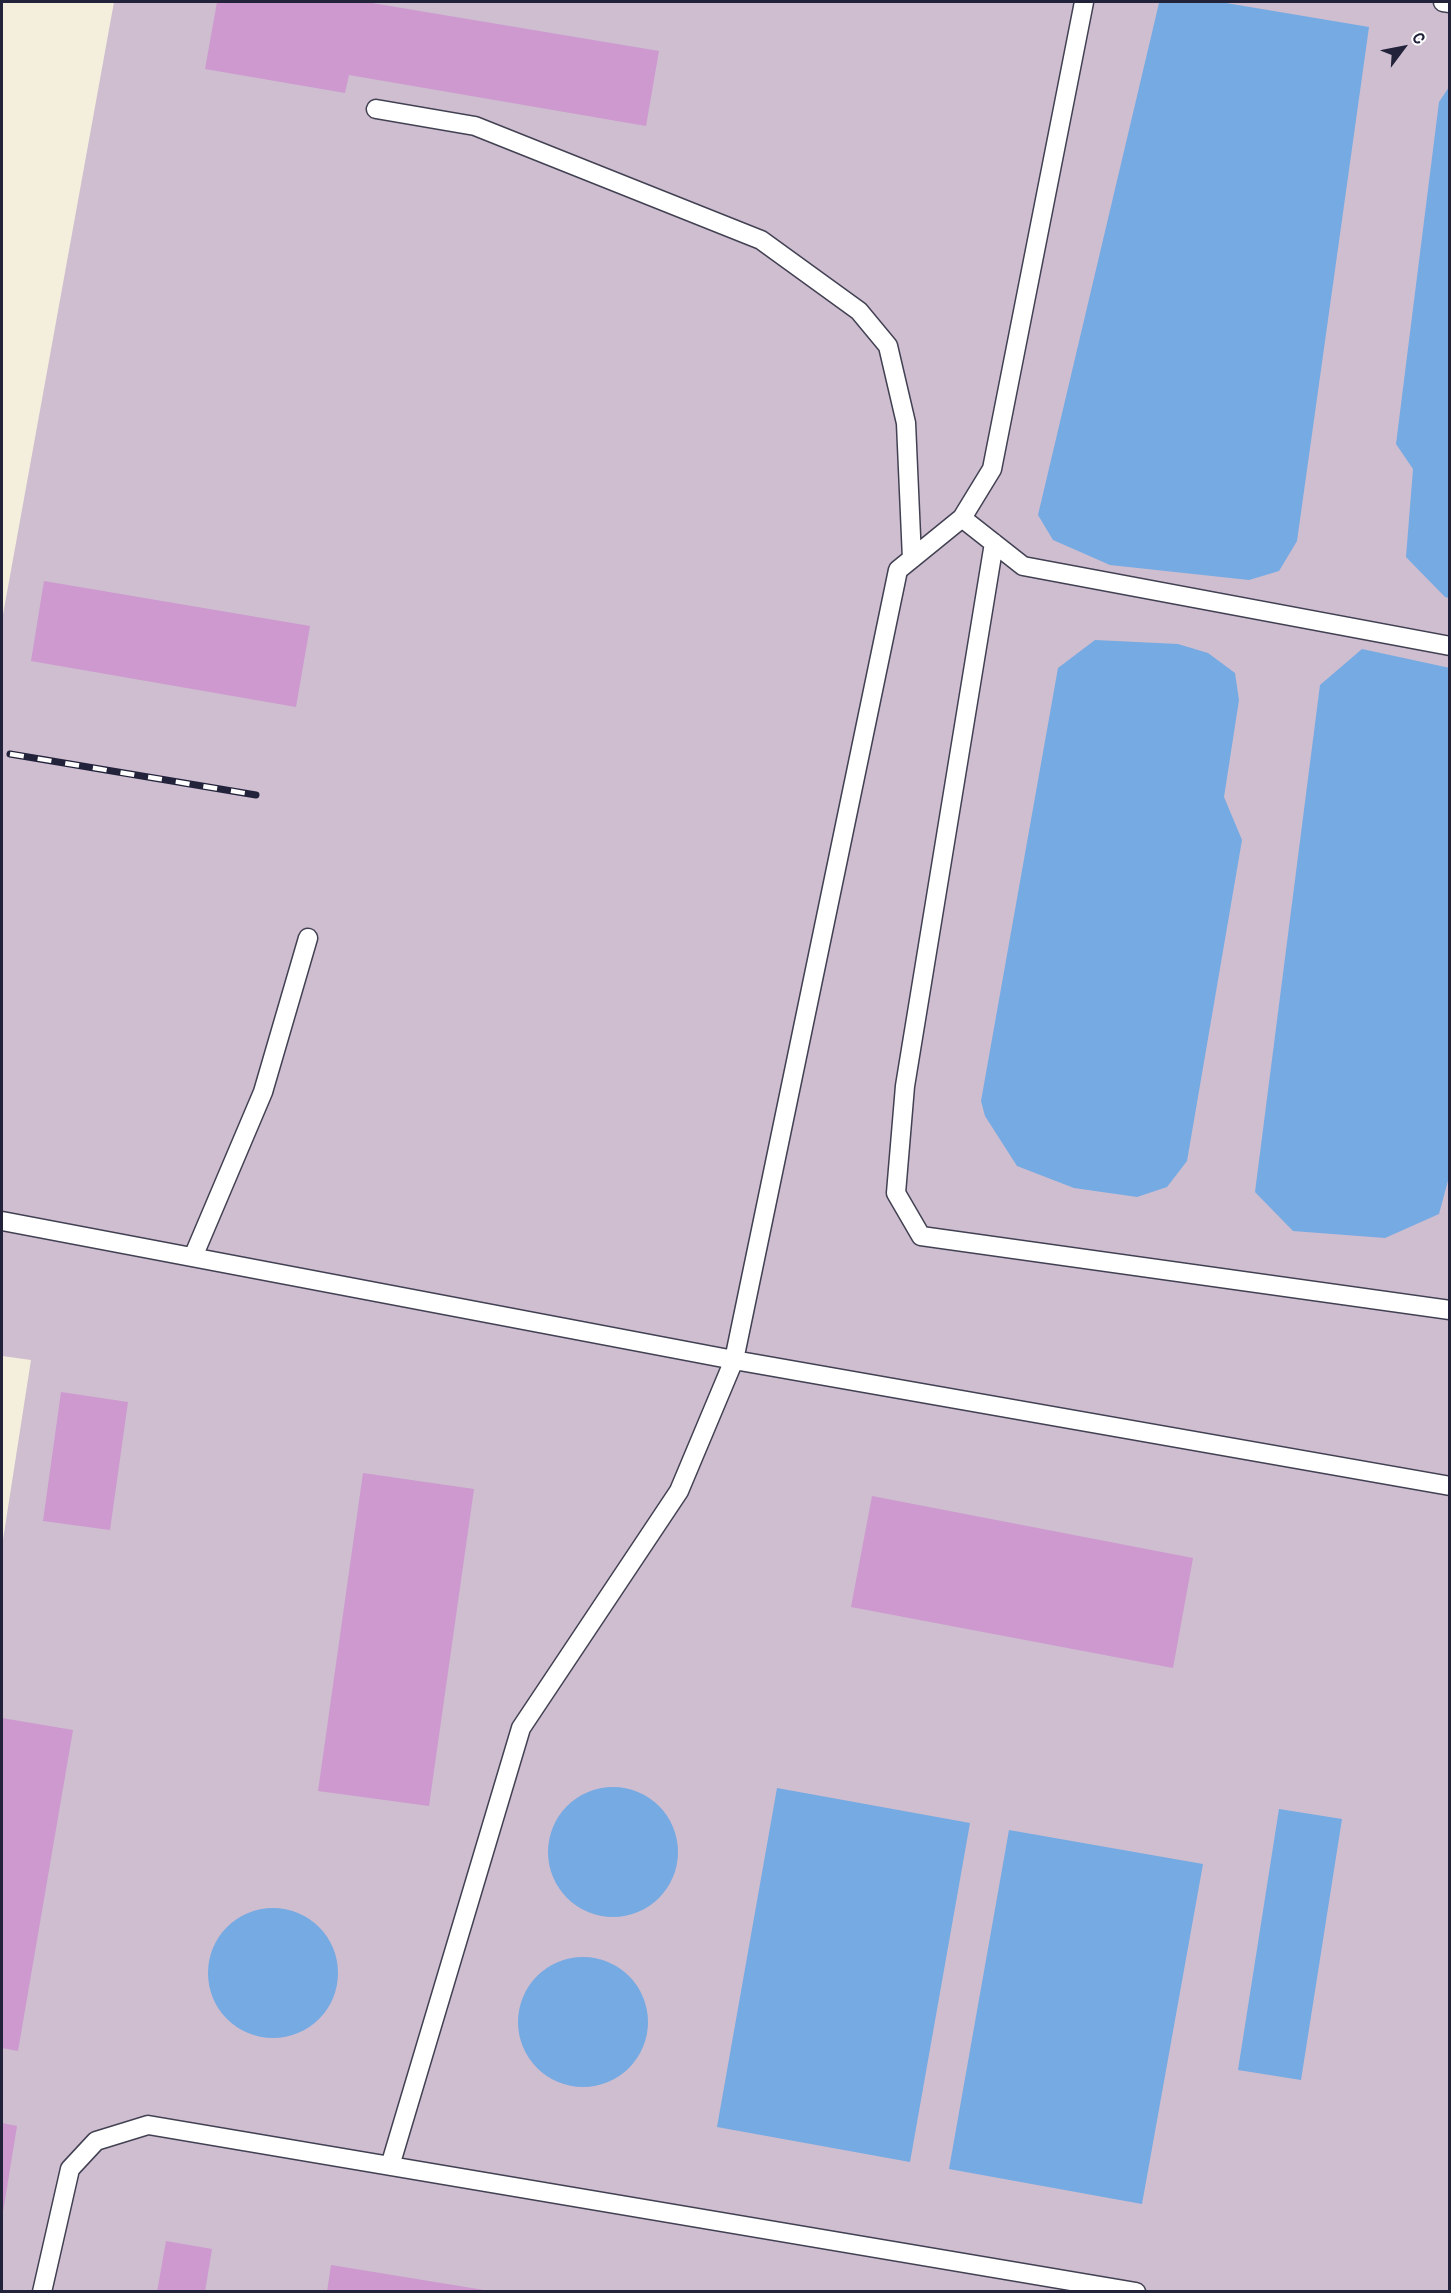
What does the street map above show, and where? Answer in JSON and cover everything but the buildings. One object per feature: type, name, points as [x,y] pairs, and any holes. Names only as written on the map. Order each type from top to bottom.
[{"type":"lane","points":[[390,2166],[521,1728],[679,1491],[734,1360],[898,570],[963,518],[992,469],[1084,2]]},
{"type":"lane","points":[[1443,2],[1449,3]]},
{"type":"lane","points":[[376,109],[475,126],[761,240],[859,311],[888,346],[906,423],[912,559]]},
{"type":"lane","points":[[963,518],[1023,566],[1449,646]]},
{"type":"lane","points":[[994,543],[905,1086],[896,1193],[921,1236],[1449,1310]]},
{"type":"lane","points":[[193,1257],[263,1092],[308,938]]},
{"type":"lane","points":[[2,1221],[734,1360],[1449,1486]]},
{"type":"lane","points":[[42,2292],[70,2169],[96,2141],[148,2125],[1136,2292]]},
{"type":"shaded area","points":[[114,2],[1449,2],[1449,2291],[2,2291],[2,1546],[31,1360],[2,1356],[2,620]]},
{"type":"water","points":[[1220,2],[1369,27],[1297,541],[1279,571],[1249,580],[1110,565],[1053,540],[1038,515],[1159,3]]},
{"type":"water","points":[[1449,87],[1449,598],[1445,597],[1406,557],[1413,469],[1396,444],[1439,102]]},
{"type":"water","points":[[1095,640],[1178,644],[1208,653],[1235,673],[1239,700],[1224,797],[1242,840],[1187,1161],[1167,1187],[1137,1197],[1074,1188],[1017,1166],[985,1116],[981,1101],[1058,668]]},
{"type":"water","points":[[1362,649],[1450,668],[1449,1177],[1439,1214],[1385,1238],[1293,1231],[1255,1192],[1320,685]]},
{"type":"water","points":[[613,1787],[638,1792],[659,1806],[673,1827],[678,1852],[673,1877],[659,1898],[638,1912],[613,1917],[588,1912],[567,1898],[553,1877],[548,1852],[553,1827],[567,1806],[588,1792]]},
{"type":"water","points":[[777,1788],[970,1823],[910,2162],[717,2127]]},
{"type":"water","points":[[1279,1809],[1342,1819],[1301,2080],[1238,2070]]},
{"type":"water","points":[[1009,1830],[1203,1864],[1142,2204],[949,2169]]},
{"type":"water","points":[[273,1908],[298,1913],[319,1927],[333,1948],[338,1973],[333,1998],[319,2019],[298,2033],[273,2038],[248,2033],[227,2019],[213,1998],[208,1973],[213,1948],[227,1927],[248,1913]]},
{"type":"water","points":[[583,1957],[608,1962],[629,1976],[643,1997],[648,2022],[643,2047],[629,2068],[608,2082],[583,2087],[558,2082],[537,2068],[523,2047],[518,2022],[523,1997],[537,1976],[558,1962]]},
{"type":"railway","points":[[10,754],[256,795]]}]
